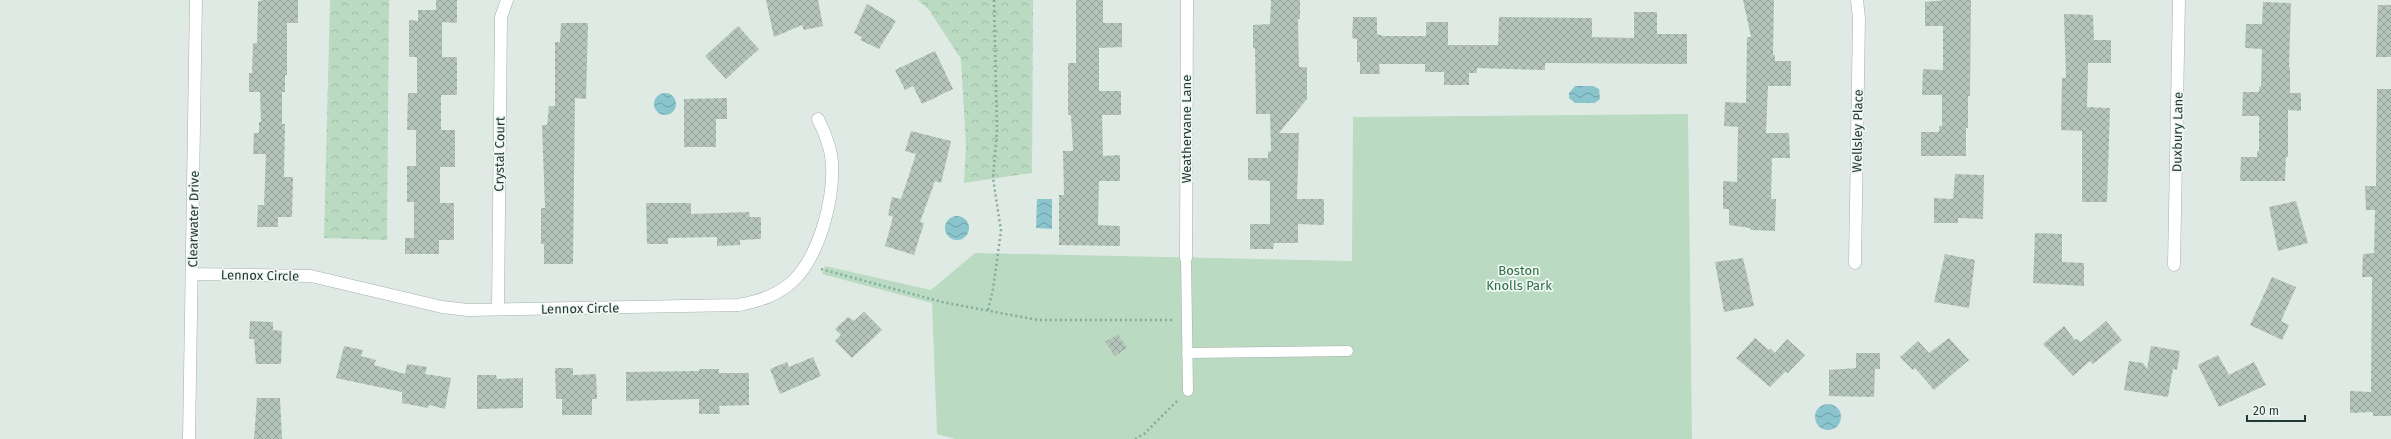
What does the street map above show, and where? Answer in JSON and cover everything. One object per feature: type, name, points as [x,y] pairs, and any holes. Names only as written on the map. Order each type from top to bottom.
[{"type":"street","name":"Clearwater Drive","points":[[189,439],[196,0]]},
{"type":"street","name":"Crystal Court","points":[[498,309],[501,17],[507,0]]},
{"type":"street","name":"Weathervane Lane","points":[[1186,258],[1187,0]]},
{"type":"street","name":"Wellsley Place","points":[[1854,263],[1859,18],[1857,0]]},
{"type":"street","name":"Duxbury Lane","points":[[2174,265],[2179,0]]},
{"type":"street","name":"Lennox Circle","points":[[192,274],[311,276],[442,307],[468,310],[739,305],[760,301],[777,293],[793,281],[807,266],[821,233],[830,195],[832,163],[827,139],[818,119]]},
{"type":"lane","points":[[1186,258],[1188,391]]},
{"type":"lane","points":[[1187,353],[1348,351]]},
{"type":"path","points":[[988,310],[993,289],[1001,231],[993,178],[997,130],[994,0]]},
{"type":"path","points":[[807,266],[942,302],[1038,320],[1187,320]]},
{"type":"path","points":[[1135,439],[1144,434],[1188,391]]},
{"type":"green space","points":[[330,0],[389,0],[387,240],[324,238]]},
{"type":"green space","points":[[918,0],[1033,0],[1032,173],[964,183],[966,146],[961,59],[929,10]]},
{"type":"green space","name":"Boston Knolls Park","points":[[1688,114],[1692,439],[955,439],[937,434],[932,303],[822,274],[825,266],[931,290],[975,253],[1352,261],[1353,117]]},
{"type":"water","points":[[1575,86],[1593,86],[1599,89],[1600,99],[1595,103],[1575,103],[1569,98],[1569,93]]},
{"type":"water","points":[[665,93],[673,96],[676,104],[673,112],[665,115],[657,112],[654,104],[657,96]]},
{"type":"water","points":[[1037,199],[1052,199],[1052,229],[1036,228]]},
{"type":"water","points":[[957,216],[966,219],[969,228],[966,237],[957,240],[948,237],[945,228],[948,219]]},
{"type":"water","points":[[1828,404],[1837,408],[1841,417],[1837,426],[1828,430],[1819,426],[1815,417],[1819,408]]},
{"type":"building","points":[[298,0],[298,23],[287,23],[287,75],[285,75],[285,92],[282,92],[282,124],[285,124],[284,177],[293,177],[292,217],[278,217],[278,227],[257,227],[258,205],[264,205],[266,154],[253,154],[254,133],[259,133],[259,122],[261,122],[260,92],[249,92],[249,73],[252,73],[253,43],[257,43],[258,1]]},
{"type":"building","points":[[436,0],[457,0],[457,23],[442,22],[442,57],[457,57],[457,95],[441,95],[441,130],[455,130],[455,167],[440,167],[440,203],[454,203],[454,240],[439,240],[439,254],[405,254],[405,238],[414,238],[414,202],[407,202],[407,166],[416,166],[416,130],[407,130],[408,93],[417,93],[417,57],[409,57],[409,20],[418,21],[418,10],[436,10]]},
{"type":"building","points":[[766,0],[818,0],[823,26],[804,30],[802,25],[774,37]]},
{"type":"building","points":[[1076,0],[1103,0],[1103,23],[1122,23],[1122,47],[1099,48],[1099,91],[1121,91],[1121,115],[1102,115],[1103,156],[1120,155],[1120,181],[1099,181],[1098,225],[1120,226],[1120,246],[1059,245],[1059,195],[1064,195],[1063,151],[1073,151],[1071,115],[1068,115],[1068,63],[1076,63]]},
{"type":"building","points":[[1271,0],[1300,0],[1300,19],[1298,19],[1299,67],[1307,67],[1307,99],[1279,133],[1299,133],[1297,199],[1324,199],[1324,225],[1298,224],[1298,243],[1274,243],[1273,249],[1250,249],[1250,224],[1270,224],[1270,181],[1248,180],[1248,158],[1268,158],[1268,151],[1271,152],[1270,114],[1256,114],[1255,48],[1253,48],[1253,25],[1270,24]]},
{"type":"building","points":[[1743,0],[1774,0],[1773,55],[1775,55],[1775,61],[1791,61],[1791,86],[1768,86],[1766,133],[1789,133],[1790,158],[1772,158],[1771,199],[1776,199],[1775,231],[1750,230],[1750,228],[1729,225],[1729,209],[1723,209],[1723,181],[1737,182],[1738,127],[1724,126],[1725,102],[1746,103],[1747,37],[1751,37]]},
{"type":"building","points":[[1971,0],[1970,96],[1968,96],[1966,156],[1921,156],[1921,132],[1939,132],[1939,126],[1942,126],[1942,95],[1922,95],[1923,69],[1943,70],[1943,26],[1925,26],[1925,2]]},
{"type":"building","points":[[2263,2],[2291,3],[2289,67],[2290,93],[2301,93],[2301,111],[2288,110],[2288,157],[2286,157],[2285,181],[2240,181],[2241,157],[2257,157],[2257,151],[2259,151],[2259,116],[2242,116],[2243,92],[2259,92],[2259,87],[2261,87],[2262,49],[2245,48],[2246,24],[2262,24]]},
{"type":"building","points":[[867,4],[896,21],[879,49],[860,40],[862,37],[854,33]]},
{"type":"building","points":[[2378,5],[2391,5],[2391,57],[2376,57]]},
{"type":"building","points":[[1634,12],[1657,12],[1657,34],[1687,34],[1687,64],[1545,63],[1545,70],[1477,68],[1477,73],[1469,73],[1469,85],[1444,85],[1444,72],[1425,72],[1425,64],[1379,64],[1380,74],[1360,74],[1360,62],[1357,62],[1357,39],[1352,38],[1353,17],[1377,17],[1377,34],[1383,36],[1426,36],[1426,22],[1448,22],[1448,45],[1498,45],[1499,17],[1592,18],[1592,37],[1634,38]]},
{"type":"building","points":[[2064,14],[2093,15],[2094,40],[2111,40],[2111,63],[2088,63],[2087,107],[2110,108],[2107,202],[2082,202],[2082,131],[2061,130],[2062,78],[2066,78]]},
{"type":"building","points":[[561,23],[588,23],[586,99],[575,98],[573,264],[544,264],[544,244],[541,244],[541,208],[545,208],[542,125],[547,125],[549,106],[555,106],[555,42],[560,42]]},
{"type":"building","points":[[738,26],[759,49],[726,79],[705,56]]},
{"type":"building","points":[[935,51],[953,89],[922,104],[913,86],[905,90],[895,70]]},
{"type":"building","points":[[2377,89],[2391,89],[2391,416],[2373,416],[2373,412],[2350,413],[2350,391],[2371,392],[2372,277],[2362,277],[2363,254],[2374,253],[2375,210],[2366,210],[2365,186],[2376,186]]},
{"type":"building","points":[[727,98],[727,119],[716,119],[716,147],[684,147],[684,99]]},
{"type":"building","points":[[911,131],[951,141],[941,183],[935,181],[920,222],[924,223],[914,255],[885,246],[893,217],[888,215],[892,197],[901,199],[916,154],[905,151]]},
{"type":"building","points":[[1955,174],[1984,175],[1983,219],[1958,218],[1958,223],[1934,223],[1934,198],[1953,199]]},
{"type":"building","points":[[2296,201],[2308,243],[2278,251],[2269,207]]},
{"type":"building","points":[[646,203],[691,203],[691,214],[749,212],[750,217],[761,217],[761,239],[740,240],[740,245],[717,246],[717,237],[668,238],[668,244],[647,244]]},
{"type":"building","points":[[2035,233],[2062,234],[2062,262],[2084,263],[2084,286],[2033,283]]},
{"type":"building","points":[[1945,254],[1975,260],[1969,308],[1934,302]]},
{"type":"building","points":[[1743,258],[1754,306],[1724,312],[1715,262]]},
{"type":"building","points":[[2272,277],[2296,287],[2281,321],[2289,325],[2282,340],[2250,325]]},
{"type":"building","points":[[864,312],[882,330],[852,358],[835,341],[841,335],[835,329],[848,317],[854,321]]},
{"type":"building","points":[[250,321],[273,322],[273,330],[282,331],[281,364],[256,364],[254,339],[249,339]]},
{"type":"building","points":[[2106,321],[2122,340],[2093,364],[2090,361],[2073,376],[2043,344],[2064,326],[2075,340],[2077,339],[2081,342]]},
{"type":"building","points":[[1118,334],[1127,348],[1115,356],[1105,342]]},
{"type":"building","points":[[1755,338],[1775,353],[1787,339],[1805,355],[1788,373],[1785,372],[1770,387],[1736,358]]},
{"type":"building","points":[[1949,338],[1969,360],[1934,390],[1915,368],[1913,370],[1900,357],[1918,341],[1929,353]]},
{"type":"building","points":[[344,346],[363,350],[361,356],[376,360],[374,365],[405,374],[407,364],[427,367],[425,374],[451,378],[445,409],[429,405],[428,408],[402,403],[402,392],[336,378]]},
{"type":"building","points":[[2151,346],[2180,351],[2177,370],[2173,369],[2168,397],[2124,390],[2129,361],[2143,363],[2147,369]]},
{"type":"building","points":[[1856,353],[1880,353],[1880,369],[1875,369],[1874,397],[1829,396],[1829,370],[1856,368]]},
{"type":"building","points":[[2218,355],[2229,375],[2254,362],[2266,385],[2219,407],[2198,365]]},
{"type":"building","points":[[813,357],[821,376],[780,394],[770,369],[787,362],[789,367]]},
{"type":"building","points":[[555,368],[573,368],[573,375],[596,374],[597,399],[592,399],[592,415],[562,415],[562,399],[556,399]]},
{"type":"building","points":[[699,369],[719,369],[719,373],[749,373],[749,405],[719,406],[720,414],[699,414],[699,399],[626,401],[626,372],[699,371]]},
{"type":"building","points":[[477,375],[496,375],[497,379],[523,378],[523,408],[477,409]]},
{"type":"building","points":[[257,398],[280,398],[282,439],[254,439]]}]
